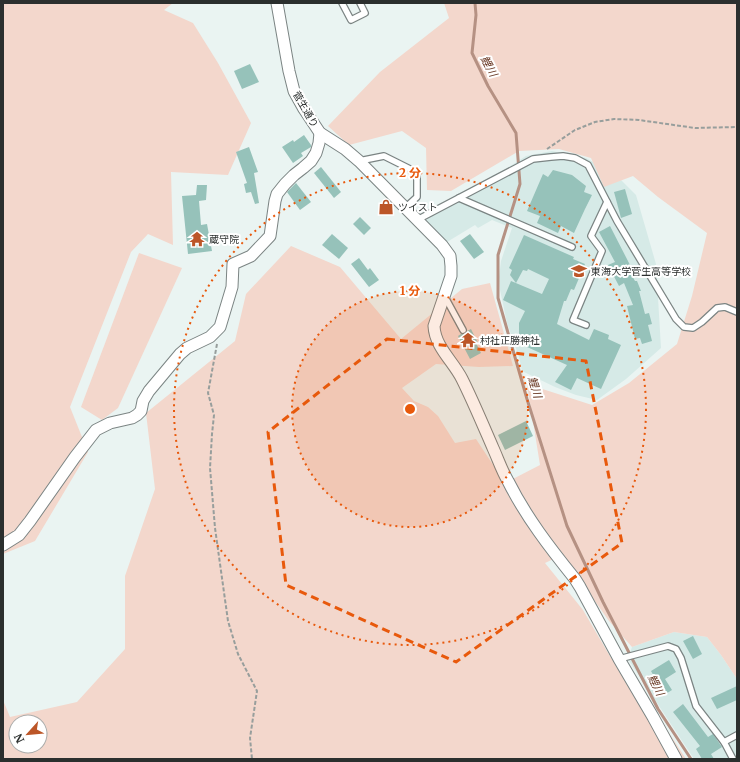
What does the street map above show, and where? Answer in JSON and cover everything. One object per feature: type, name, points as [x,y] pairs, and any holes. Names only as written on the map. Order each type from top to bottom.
[{"type":"street","name":"菅生通り","points":[[277,3],[294,91],[304,110],[320,133],[345,149],[359,161],[442,245],[450,256],[451,276],[434,326],[436,339],[458,371],[507,480],[519,502],[536,529],[575,579],[676,759]]},
{"type":"street","points":[[3,545],[19,535],[96,430],[110,423],[132,418],[137,415],[141,411],[142,401],[149,391],[180,354],[187,348],[210,337],[220,327],[232,287],[233,264],[251,256],[270,236],[277,194],[294,175],[311,161],[316,153],[320,133]]},
{"type":"lane","points":[[342,3],[351,20],[366,13],[360,3]]},
{"type":"lane","points":[[359,161],[384,156],[414,171],[417,176],[417,197],[405,208]]},
{"type":"lane","points":[[417,220],[531,160],[563,156],[575,158],[588,165],[617,221],[676,319],[684,327],[694,328],[717,308],[726,307],[737,312]]},
{"type":"lane","points":[[459,198],[572,247]]},
{"type":"lane","points":[[586,325],[572,320],[602,251],[591,236],[607,202]]},
{"type":"lane","points":[[444,295],[463,330]]},
{"type":"lane","points":[[621,659],[668,646],[676,649],[681,658],[696,706],[724,742],[733,759]]},
{"type":"lane","points":[[724,742],[737,735]]},
{"type":"path","points":[[531,160],[575,130],[595,122],[614,119],[639,120],[694,128],[737,127]]},
{"type":"path","points":[[220,327],[208,393],[214,415],[210,468],[215,528],[228,621],[238,654],[257,691],[250,738],[252,759]]},
{"type":"highlighted area","points":[[387,339],[586,361],[622,543],[456,662],[286,585],[268,432]]},
{"type":"shaded area","points":[[3,3],[173,3],[164,10],[193,23],[218,63],[251,123],[228,175],[171,172],[173,245],[148,234],[131,252],[70,407],[88,452],[35,541],[3,554]]},
{"type":"shaded area","points":[[444,3],[737,3],[737,679],[707,637],[674,632],[632,647],[609,621],[562,555],[545,563],[583,610],[611,658],[623,666],[686,759],[3,759],[3,700],[9,714],[8,754],[48,754],[48,714],[23,714],[77,702],[125,649],[125,576],[155,489],[146,413],[235,341],[246,294],[291,246],[340,267],[401,339],[462,289],[490,283],[513,366],[479,367],[436,364],[402,388],[414,401],[428,407],[438,416],[455,443],[476,439],[505,483],[540,465],[527,384],[592,405],[629,383],[677,344],[692,296],[707,233],[658,197],[633,176],[604,187],[591,158],[559,149],[519,151],[451,191],[427,190],[426,148],[402,131],[349,145],[328,126],[380,72],[449,18]]},
{"type":"shaded area","name":"東海大学菅生高等学校","points":[[552,151],[586,158],[616,175],[636,195],[656,264],[661,348],[626,379],[597,400],[576,395],[555,387],[522,371],[519,357],[507,323],[500,290],[499,277],[501,261],[512,228],[492,220],[478,228],[475,225],[447,242],[426,220],[526,156]]},
{"type":"shaded area","points":[[139,253],[182,268],[118,408],[102,420],[81,407]]},
{"type":"shaded area","points":[[674,632],[707,637],[737,679],[737,759],[694,759],[628,659],[632,647]]},
{"type":"building","points":[[250,64],[259,82],[242,89],[234,71]]},
{"type":"building","points":[[304,135],[311,147],[301,153],[303,156],[293,163],[282,147],[293,140],[294,142]]},
{"type":"building","points":[[249,147],[258,172],[254,173],[259,203],[255,204],[251,192],[246,193],[244,184],[247,183],[236,152]]},
{"type":"building","points":[[321,167],[341,192],[334,198],[314,173]]},
{"type":"building","points":[[553,170],[572,175],[586,186],[584,192],[592,195],[574,233],[561,226],[558,233],[537,223],[540,216],[527,211],[543,174],[548,177]]},
{"type":"building","points":[[296,183],[311,202],[300,210],[287,192]]},
{"type":"building","points":[[197,185],[207,185],[206,200],[199,201],[201,225],[207,224],[212,251],[188,254],[182,196],[196,195]]},
{"type":"building","points":[[625,189],[632,214],[621,218],[614,192]]},
{"type":"building","points":[[388,201],[393,206],[385,214],[380,209]]},
{"type":"building","points":[[360,217],[371,228],[364,235],[353,224]]},
{"type":"building","points":[[610,226],[630,265],[627,267],[635,281],[637,281],[641,291],[639,291],[645,314],[649,313],[652,324],[648,325],[652,341],[642,344],[640,338],[635,339],[627,306],[633,305],[624,283],[619,286],[608,265],[615,262],[599,232]]},
{"type":"building","points":[[332,234],[348,248],[339,259],[322,245]]},
{"type":"building","points":[[470,234],[484,252],[474,259],[460,241]]},
{"type":"building","points":[[524,235],[574,257],[573,259],[585,264],[574,290],[571,289],[566,301],[564,301],[557,324],[589,340],[594,329],[609,335],[608,339],[621,345],[601,389],[577,378],[571,390],[555,382],[567,365],[527,347],[519,336],[519,323],[525,311],[503,300],[511,281],[542,294],[549,279],[528,269],[527,271],[523,270],[516,283],[510,275],[512,270],[509,268]]},
{"type":"building","points":[[359,258],[368,270],[370,268],[379,280],[369,287],[351,264]]},
{"type":"building","points":[[471,329],[481,353],[470,359],[458,336],[465,334]]},
{"type":"building","points":[[526,421],[533,436],[505,450],[498,435]]},
{"type":"building","points":[[693,636],[702,654],[693,659],[683,641]]},
{"type":"building","points":[[669,660],[676,672],[665,679],[672,690],[664,695],[651,671]]},
{"type":"building","points":[[737,686],[737,700],[717,709],[711,698]]},
{"type":"building","points":[[683,704],[708,737],[713,734],[722,747],[711,754],[714,759],[702,759],[696,749],[700,746],[673,712]]},
{"type":"waterway","name":"鯉川","points":[[475,3],[476,15],[472,53],[488,86],[516,133],[520,184],[498,255],[498,298],[527,399],[567,526],[603,602],[658,709],[691,759]]},
{"type":"place","name":"ツイスト","points":[[386,207]]},
{"type":"place","name":"蔵守院","points":[[197,239]]},
{"type":"place","name":"東海大学菅生高等学校","points":[[579,271]]},
{"type":"place","name":"村社正勝神社","points":[[468,340]]}]
